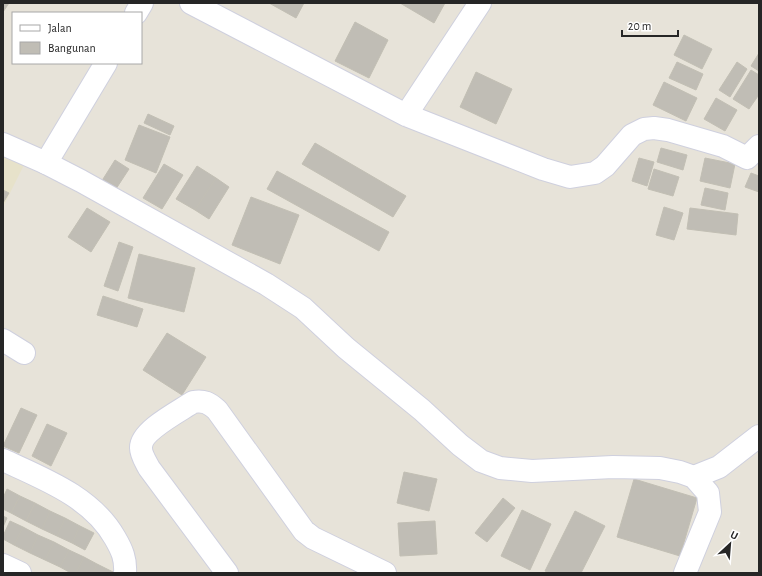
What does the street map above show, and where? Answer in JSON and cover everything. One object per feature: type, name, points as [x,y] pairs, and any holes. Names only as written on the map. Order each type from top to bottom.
[{"type":"street","points":[[137,12],[142,3]]},
{"type":"street","points":[[191,3],[406,115],[543,169],[570,177],[595,173],[614,157],[632,135],[644,129],[654,128],[668,130],[755,155]]},
{"type":"street","points":[[406,115],[480,3]]},
{"type":"street","points":[[46,163],[105,64]]},
{"type":"street","points":[[3,144],[46,163],[266,284],[303,308],[346,348],[422,410],[460,445],[481,461],[500,468],[532,471],[613,467],[660,468],[680,472],[694,477],[708,493],[710,512],[685,573]]},
{"type":"street","points":[[3,340],[24,353]]},
{"type":"street","points":[[227,573],[149,468],[141,453],[140,446],[145,436],[193,402],[207,402],[217,410],[304,531],[313,538],[385,573]]},
{"type":"street","points":[[694,477],[719,467],[759,436]]},
{"type":"street","points":[[3,460],[50,482],[89,506],[108,526],[122,549],[126,563],[125,573]]},
{"type":"street","points":[[3,565],[20,573]]},
{"type":"shaded area","points":[[3,145],[28,157],[3,207]]},
{"type":"building","points":[[3,3],[9,3],[3,12]]},
{"type":"building","points":[[269,3],[304,3],[296,18]]},
{"type":"building","points":[[400,3],[445,3],[434,23]]},
{"type":"building","points":[[355,22],[388,40],[369,78],[335,61]]},
{"type":"building","points":[[684,35],[712,49],[702,69],[674,55]]},
{"type":"building","points":[[759,53],[759,71],[751,66]]},
{"type":"building","points":[[677,62],[703,74],[696,90],[669,78]]},
{"type":"building","points":[[737,62],[747,69],[730,97],[719,90]]},
{"type":"building","points":[[751,70],[759,75],[759,97],[758,96],[749,109],[733,99]]},
{"type":"building","points":[[476,72],[512,89],[496,124],[460,107]]},
{"type":"building","points":[[664,82],[697,98],[686,121],[653,105]]},
{"type":"building","points":[[716,98],[737,110],[725,131],[704,119]]},
{"type":"building","points":[[148,114],[174,126],[170,135],[144,123]]},
{"type":"building","points":[[139,125],[170,137],[156,173],[125,160]]},
{"type":"building","points":[[315,143],[406,196],[393,217],[302,164]]},
{"type":"building","points":[[661,148],[687,155],[683,170],[657,162]]},
{"type":"building","points":[[639,158],[654,162],[647,186],[632,181]]},
{"type":"building","points":[[705,158],[735,164],[730,188],[700,181]]},
{"type":"building","points":[[115,160],[129,169],[112,195],[98,187]]},
{"type":"building","points":[[164,164],[183,175],[162,209],[143,198]]},
{"type":"building","points":[[197,166],[216,178],[195,210],[176,199]]},
{"type":"building","points":[[654,169],[679,177],[673,196],[648,189]]},
{"type":"building","points":[[277,171],[389,232],[379,251],[267,189]]},
{"type":"building","points":[[751,173],[759,176],[759,192],[745,187]]},
{"type":"building","points":[[216,178],[229,187],[209,219],[195,210]]},
{"type":"building","points":[[705,188],[728,193],[725,210],[701,205]]},
{"type":"building","points":[[3,190],[9,193],[3,203]]},
{"type":"building","points":[[251,197],[299,215],[280,264],[232,245]]},
{"type":"building","points":[[664,207],[683,213],[674,240],[656,235]]},
{"type":"building","points":[[87,208],[110,222],[91,252],[68,237]]},
{"type":"building","points":[[690,208],[738,214],[736,235],[687,229]]},
{"type":"building","points":[[119,242],[133,247],[118,291],[104,286]]},
{"type":"building","points":[[139,254],[195,268],[184,312],[128,298]]},
{"type":"building","points":[[103,296],[143,309],[137,327],[97,315]]},
{"type":"building","points":[[167,333],[206,357],[182,395],[143,370]]},
{"type":"building","points":[[21,408],[37,415],[19,453],[3,446]]},
{"type":"building","points":[[47,424],[67,433],[51,466],[32,456]]},
{"type":"building","points":[[404,472],[437,479],[429,511],[397,503]]},
{"type":"building","points":[[634,479],[697,498],[680,556],[617,537]]},
{"type":"building","points":[[7,489],[20,496],[11,513],[3,509],[3,498]]},
{"type":"building","points":[[20,496],[35,503],[26,521],[11,513]]},
{"type":"building","points":[[503,498],[515,508],[487,542],[475,533]]},
{"type":"building","points":[[35,503],[50,511],[42,529],[26,521]]},
{"type":"building","points":[[522,510],[551,524],[530,570],[501,556]]},
{"type":"building","points":[[50,511],[65,518],[57,536],[42,529]]},
{"type":"building","points":[[575,511],[605,526],[581,573],[550,573],[545,571]]},
{"type":"building","points":[[3,516],[7,518],[3,527]]},
{"type":"building","points":[[65,518],[80,526],[72,543],[57,536]]},
{"type":"building","points":[[10,521],[23,527],[14,545],[3,539]]},
{"type":"building","points":[[435,521],[437,554],[400,556],[398,523]]},
{"type":"building","points":[[80,526],[94,533],[85,550],[72,543]]},
{"type":"building","points":[[23,527],[38,535],[30,553],[14,545]]},
{"type":"building","points":[[38,535],[54,542],[45,560],[30,553]]},
{"type":"building","points":[[54,542],[69,550],[60,567],[45,560]]},
{"type":"building","points":[[69,550],[84,557],[76,573],[71,573],[60,567]]},
{"type":"building","points":[[84,557],[97,564],[93,573],[76,573]]},
{"type":"building","points":[[97,564],[113,572],[93,573]]}]
